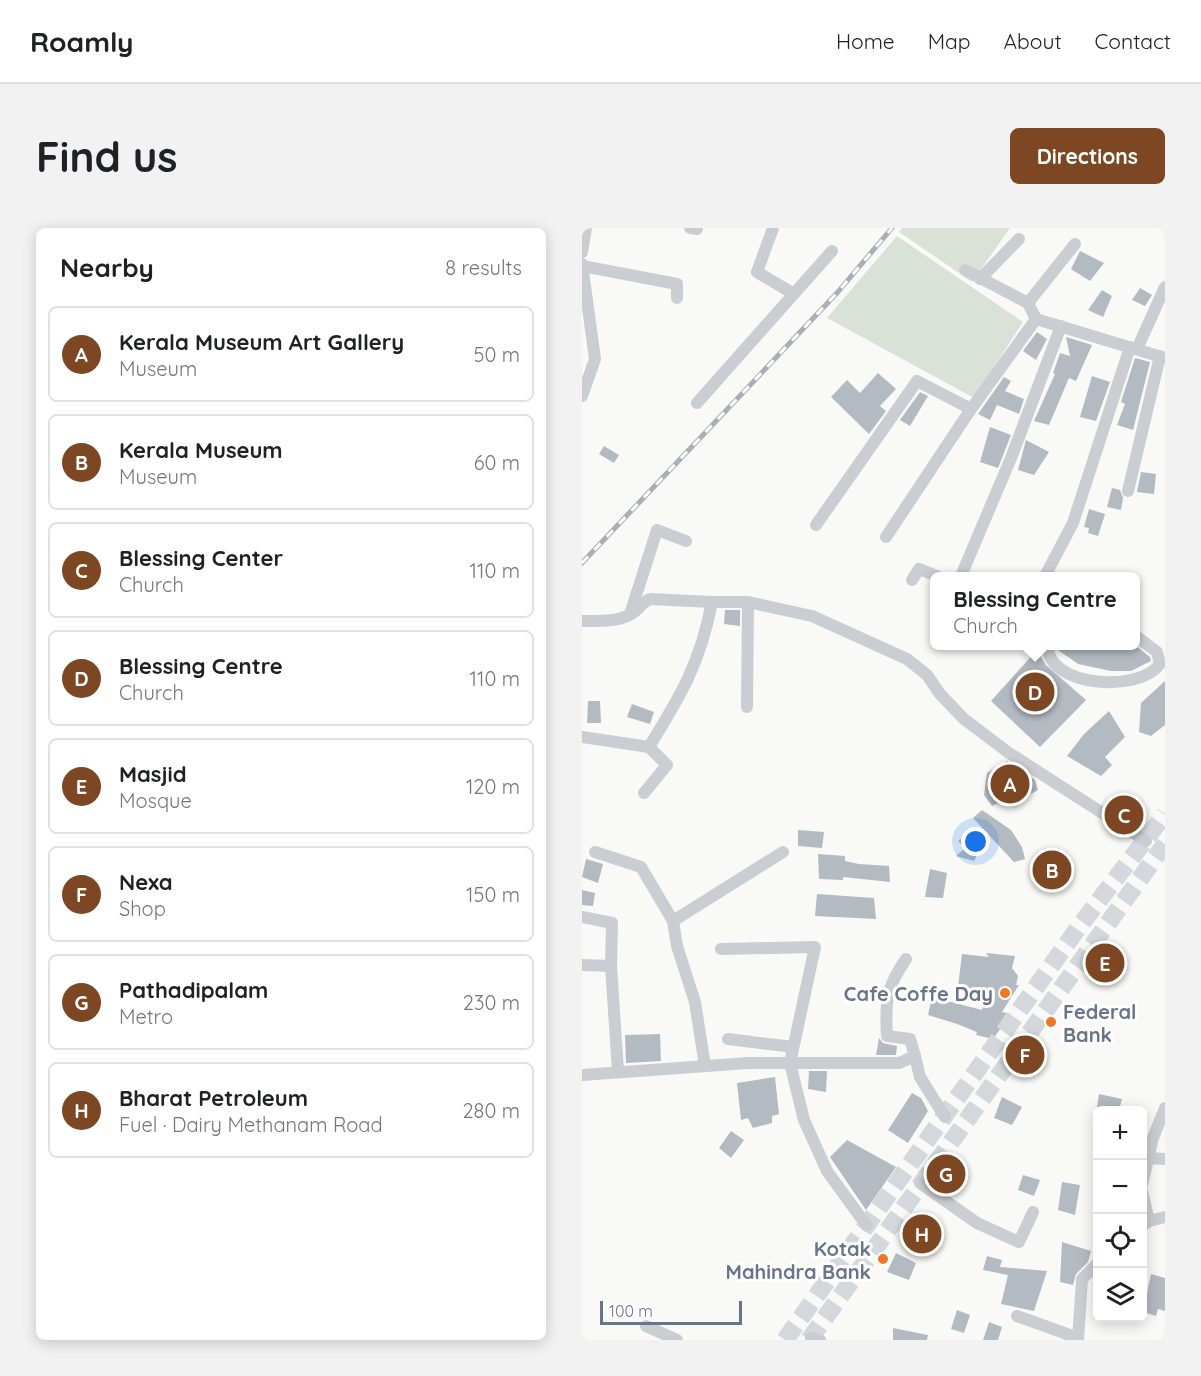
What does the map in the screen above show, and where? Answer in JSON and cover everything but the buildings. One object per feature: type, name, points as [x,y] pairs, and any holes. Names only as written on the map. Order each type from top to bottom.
[{"type":"street","points":[[582,252],[586,228]]},
{"type":"street","points":[[773,228],[757,272],[794,294]]},
{"type":"street","points":[[980,279],[1019,239]]},
{"type":"street","points":[[1028,303],[1075,244]]},
{"type":"street","points":[[697,403],[832,251]]},
{"type":"street","points":[[583,391],[595,359],[582,266],[677,284],[676,298]]},
{"type":"street","points":[[965,270],[1028,303],[1036,319],[1163,357],[1128,491]]},
{"type":"street","points":[[1047,572],[1072,523],[1134,348],[1165,287]]},
{"type":"street","points":[[886,537],[971,409],[1036,319]]},
{"type":"street","points":[[963,572],[1007,468],[1061,326]]},
{"type":"street","points":[[816,525],[917,381],[971,409]]},
{"type":"street","points":[[630,615],[657,530],[686,541]]},
{"type":"street","points":[[912,580],[919,569],[930,573]]},
{"type":"street","points":[[582,621],[615,619],[630,615],[642,603],[650,599],[748,602],[812,616],[907,659],[927,675],[940,694],[964,719],[1009,753],[1146,841]]},
{"type":"street","points":[[649,747],[694,669],[706,635],[712,602]]},
{"type":"street","points":[[747,707],[748,602]]},
{"type":"street","points":[[1048,650],[1061,669],[1089,682],[1138,680],[1153,674],[1163,666],[1157,652],[1140,639]]},
{"type":"street","points":[[582,737],[649,747],[667,765],[644,793]]},
{"type":"street","points":[[595,852],[641,867],[673,921],[677,946],[695,1002],[705,1066]]},
{"type":"street","points":[[673,921],[783,852]]},
{"type":"street","points":[[582,917],[612,923],[611,966],[618,1071]]},
{"type":"street","points":[[721,949],[815,947],[790,1063],[804,1120],[827,1171],[867,1226]]},
{"type":"street","points":[[906,959],[892,979],[885,999],[886,1036],[910,1040],[920,1077],[945,1117]]},
{"type":"street","points":[[582,965],[611,966]]},
{"type":"street","points":[[728,1039],[793,1047]]},
{"type":"street","points":[[582,1076],[618,1071],[705,1066],[899,1063],[915,1056]]},
{"type":"street","points":[[1147,1163],[1165,1108]]},
{"type":"street","points":[[1148,1158],[1165,1159]]},
{"type":"street","points":[[920,1183],[977,1223],[1018,1242],[1033,1212]]},
{"type":"street","points":[[1147,1223],[1165,1217]]},
{"type":"street","points":[[1017,1316],[1078,1339],[1083,1279],[1093,1268]]},
{"type":"street","points":[[646,1326],[677,1340]]},
{"type":"shaded area","points":[[902,228],[1010,228],[972,282],[899,232]]},
{"type":"shaded area","points":[[897,236],[1023,322],[974,398],[827,318]]},
{"type":"tunnel","points":[[785,1340],[1078,928],[1165,814]]},
{"type":"tunnel","points":[[809,1340],[1165,844]]},
{"type":"railway","points":[[582,563],[837,293],[892,228]]},
{"type":"place","name":"Blessing Centre","points":[[1035,692]]},
{"type":"place","name":"Kerala Museum Art Gallery","points":[[1010,784]]},
{"type":"place","name":"Blessing Center","points":[[1124,815]]},
{"type":"place","name":"Kerala Museum","points":[[1052,870]]},
{"type":"place","name":"Masjid","points":[[1105,963]]},
{"type":"place","name":"Cafe Coffe Day","points":[[1005,993]]},
{"type":"place","name":"Federal Bank","points":[[1051,1022]]},
{"type":"place","name":"Nexa","points":[[1025,1055]]},
{"type":"place","name":"Pathadipalam","points":[[946,1174]]},
{"type":"place","name":"Bharat Petroleum","points":[[922,1234]]},
{"type":"place","name":"Kotak Mahindra Bank","points":[[883,1259]]}]
